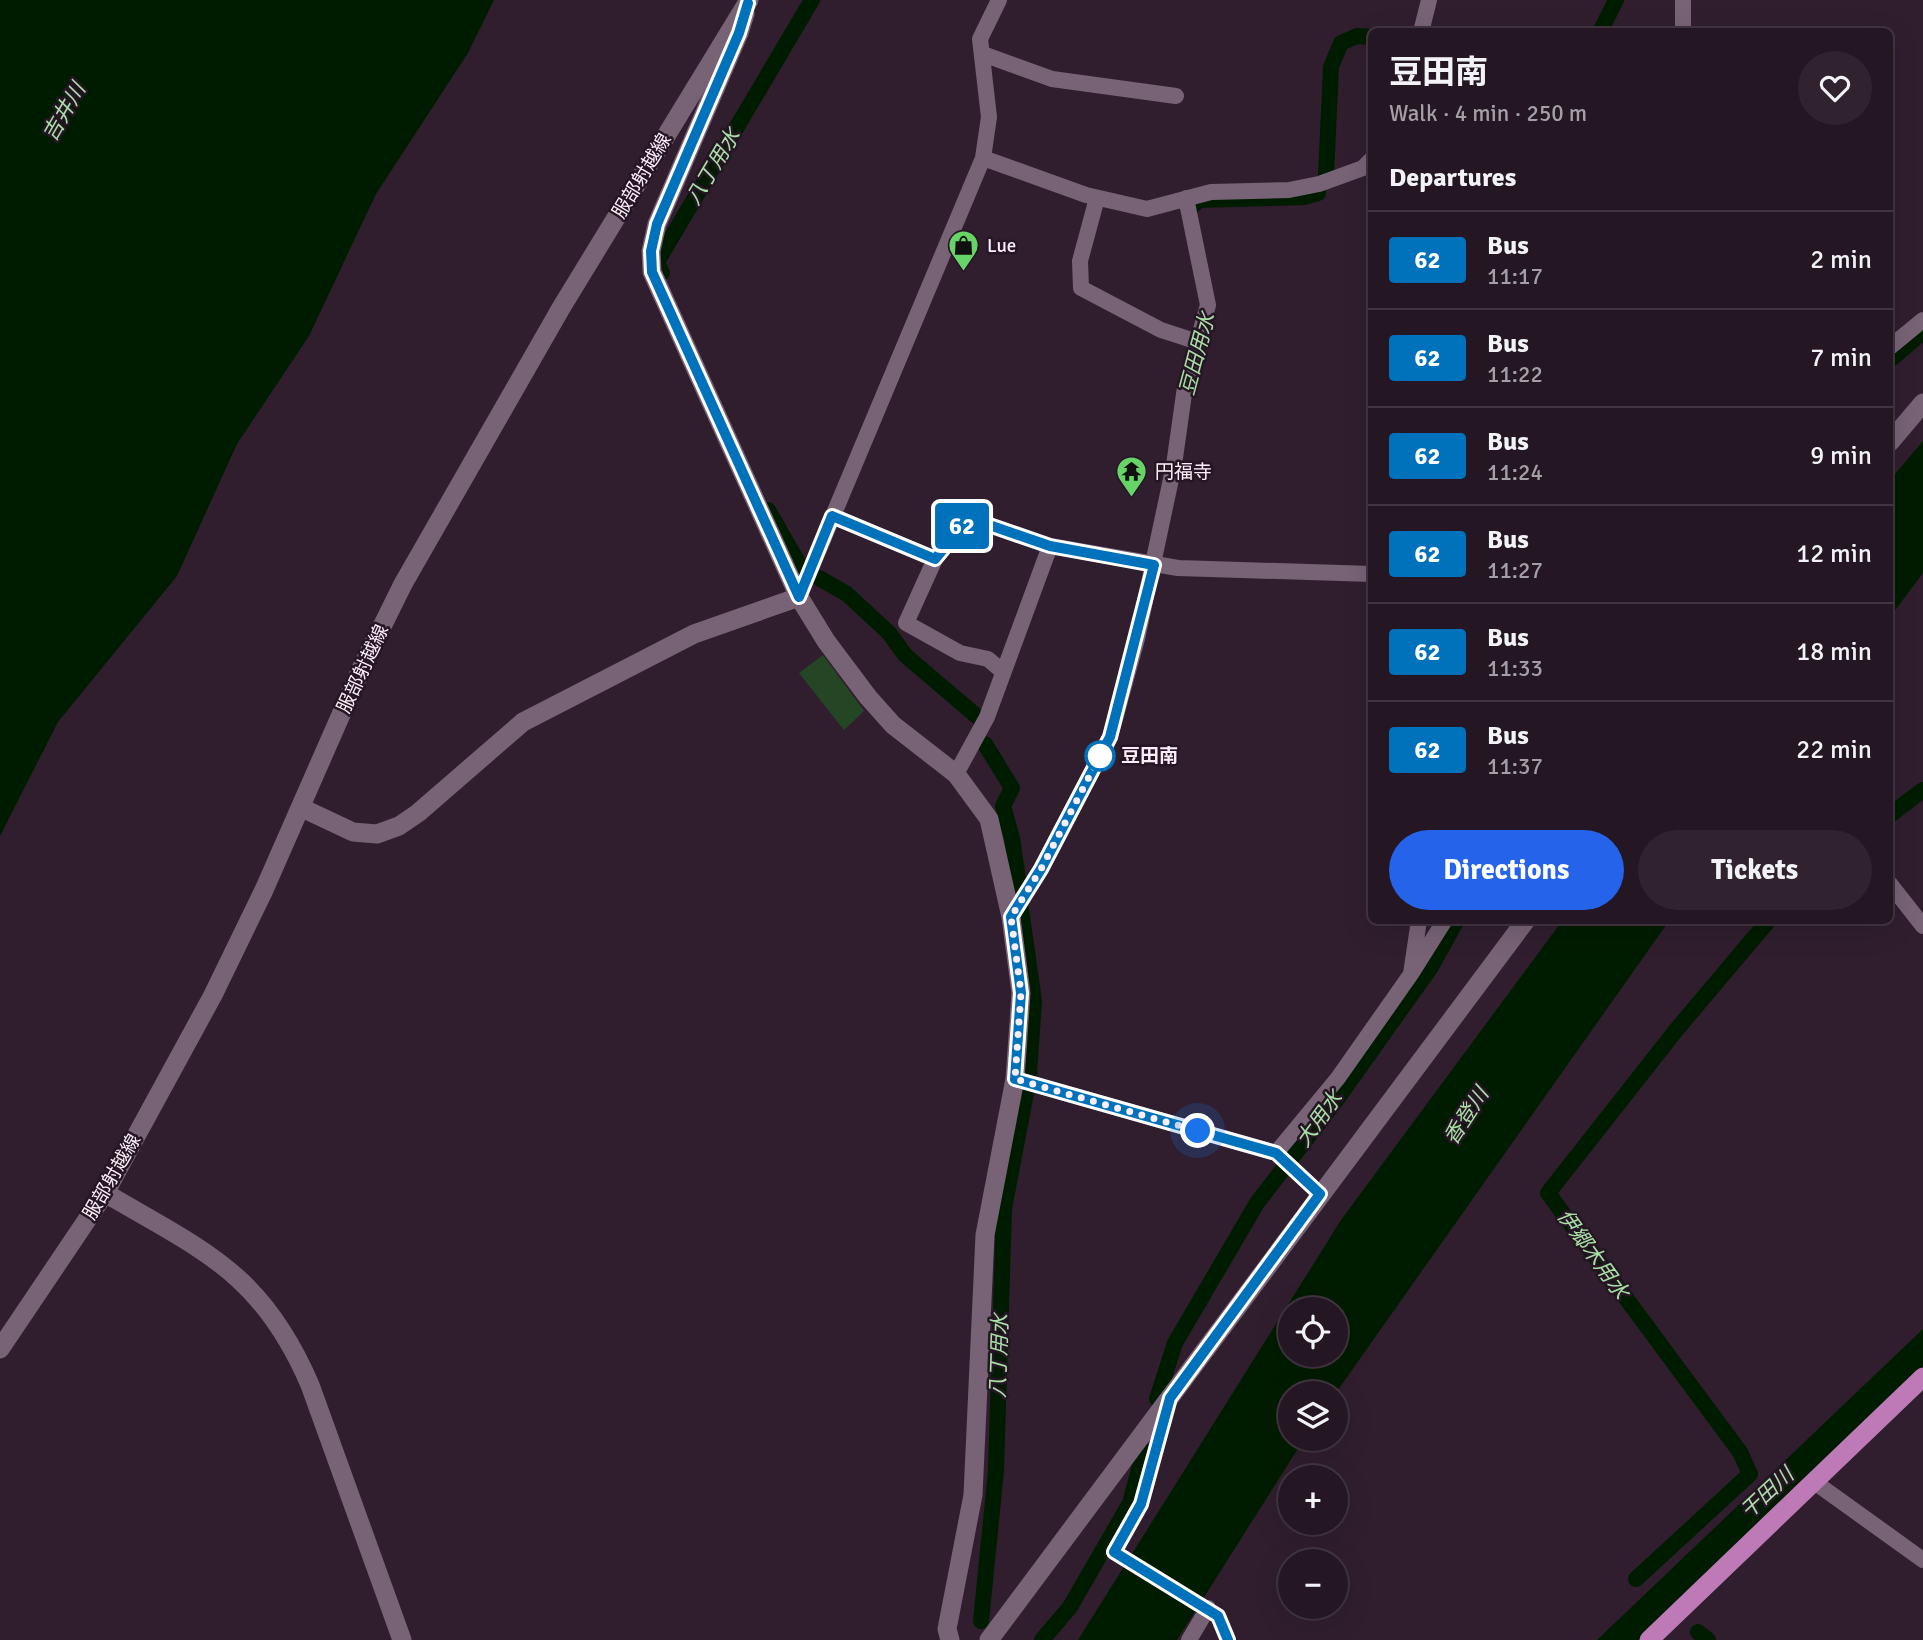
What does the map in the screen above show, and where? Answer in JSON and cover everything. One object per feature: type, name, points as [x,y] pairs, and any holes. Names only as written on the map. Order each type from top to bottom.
[{"type":"main road","points":[[1649,1640],[1923,1377]]},
{"type":"street","points":[[302,808],[352,832],[377,834],[399,826],[418,813],[523,722],[694,634],[799,597],[983,158],[989,117],[980,39],[999,0]]},
{"type":"street","points":[[1422,28],[1429,0]]},
{"type":"street","points":[[1683,0],[1683,28]]},
{"type":"street","points":[[748,1],[739,33],[657,224],[651,251],[652,272],[799,597],[826,641],[893,725],[956,774],[989,819],[1011,917],[1021,993],[1015,1079],[985,1235],[972,1495],[947,1629],[950,1640]]},
{"type":"street","name":"服部射越線","points":[[0,1349],[105,1193],[213,995],[302,808],[361,669],[403,584],[561,308],[748,1]]},
{"type":"street","points":[[983,54],[1052,79],[1176,96]]},
{"type":"street","points":[[983,158],[1097,198],[1147,209],[1211,192],[1289,190],[1319,184],[1363,168],[1368,163]]},
{"type":"street","points":[[1097,198],[1080,261],[1081,288],[1161,330],[1198,342]]},
{"type":"street","points":[[1011,917],[1041,869],[1110,737],[1154,565],[1174,465],[1185,387],[1208,305],[1186,198]]},
{"type":"street","points":[[1893,345],[1923,320]]},
{"type":"street","points":[[1893,438],[1923,403]]},
{"type":"street","points":[[832,516],[935,559]]},
{"type":"street","points":[[1002,671],[988,659],[960,653],[906,623],[935,559],[969,518],[1050,546],[1154,565],[1265,573],[1368,574]]},
{"type":"street","points":[[956,774],[987,717],[1002,671],[1021,631],[1050,546]]},
{"type":"street","points":[[1893,888],[1923,926]]},
{"type":"street","points":[[1411,974],[1418,924]]},
{"type":"street","points":[[1283,1160],[1442,924]]},
{"type":"street","points":[[989,1640],[1522,924]]},
{"type":"street","points":[[1015,1079],[1283,1160],[1320,1194]]},
{"type":"street","points":[[105,1193],[212,1255],[248,1285],[273,1314],[293,1346],[310,1385],[402,1640]]},
{"type":"street","points":[[1170,1398],[1141,1504],[1114,1552],[1218,1616],[1228,1640]]},
{"type":"street","points":[[1812,1481],[1923,1560]]},
{"type":"street","points":[[1189,1640],[1205,1607]]},
{"type":"shaded area","points":[[823,655],[864,711],[844,730],[799,673]]},
{"type":"water","name":"吉井川","points":[[0,0],[494,0],[468,53],[376,194],[309,336],[237,444],[177,576],[58,722],[0,836]]},
{"type":"water","points":[[1923,441],[1923,573],[1893,613],[1893,476]]},
{"type":"water","name":"香登川","points":[[1560,924],[1667,924],[1344,1381],[1278,1381],[1278,1451],[1296,1451],[1288,1465],[1278,1465],[1278,1480],[1177,1640],[1078,1640],[1278,1321],[1278,1367],[1348,1367],[1348,1297],[1293,1297],[1341,1220]]},
{"type":"water","name":"干田川","points":[[1923,1329],[1923,1370],[1639,1640],[1597,1640]]},
{"type":"waterway","name":"八丁用水","points":[[662,273],[657,262],[812,0]]},
{"type":"waterway","name":"豆田用水","points":[[1602,28],[1616,0]]},
{"type":"waterway","name":"豆田用水","points":[[1326,175],[1331,67],[1341,43],[1357,36],[1368,37]]},
{"type":"waterway","name":"豆田用水","points":[[1194,205],[1198,200],[1304,197],[1318,193]]},
{"type":"waterway","name":"大用水","points":[[1893,357],[1923,332]]},
{"type":"waterway","name":"八丁用水","points":[[768,510],[800,566]]},
{"type":"waterway","name":"八丁用水","points":[[819,578],[847,594],[889,633],[905,655],[980,719]]},
{"type":"waterway","name":"八丁用水","points":[[985,744],[1012,788],[1003,806],[1012,838],[1020,892]]},
{"type":"waterway","name":"伊郷木用水","points":[[1893,813],[1923,790]]},
{"type":"waterway","name":"八丁用水","points":[[1021,909],[1034,1001],[1029,1074]]},
{"type":"waterway","name":"大用水","points":[[1157,1399],[1175,1343],[1257,1203],[1337,1099],[1431,967],[1455,924]]},
{"type":"waterway","name":"伊郷木用水","points":[[1636,1579],[1750,1474],[1740,1452],[1548,1193],[1677,1029],[1766,924]]},
{"type":"waterway","name":"八丁用水","points":[[981,1621],[996,1471],[1004,1209],[1026,1093]]},
{"type":"waterway","name":"大用水","points":[[1042,1640],[1070,1607],[1130,1503],[1144,1451]]},
{"type":"waterway","name":"伊郷木用水","points":[[1698,1632],[1708,1640]]},
{"type":"bus line","name":"62","points":[[748,3],[739,33],[657,224],[651,251],[652,272],[752,499],[799,597],[832,516],[935,559],[969,518],[1050,546],[1154,565],[1110,737],[1041,869],[1011,917],[1021,993],[1015,1079],[1276,1153],[1320,1194],[1170,1398],[1141,1504],[1114,1552],[1208,1608],[1218,1616],[1228,1640]]},
{"type":"place","name":"Lue","points":[[964,273]]},
{"type":"place","name":"円福寺","points":[[1132,499]]},
{"type":"place","name":"豆田南","points":[[1100,756]]},
{"type":"route","points":[[1100,756],[1041,869],[1011,917],[1021,993],[1015,1079],[1198,1131]]}]
